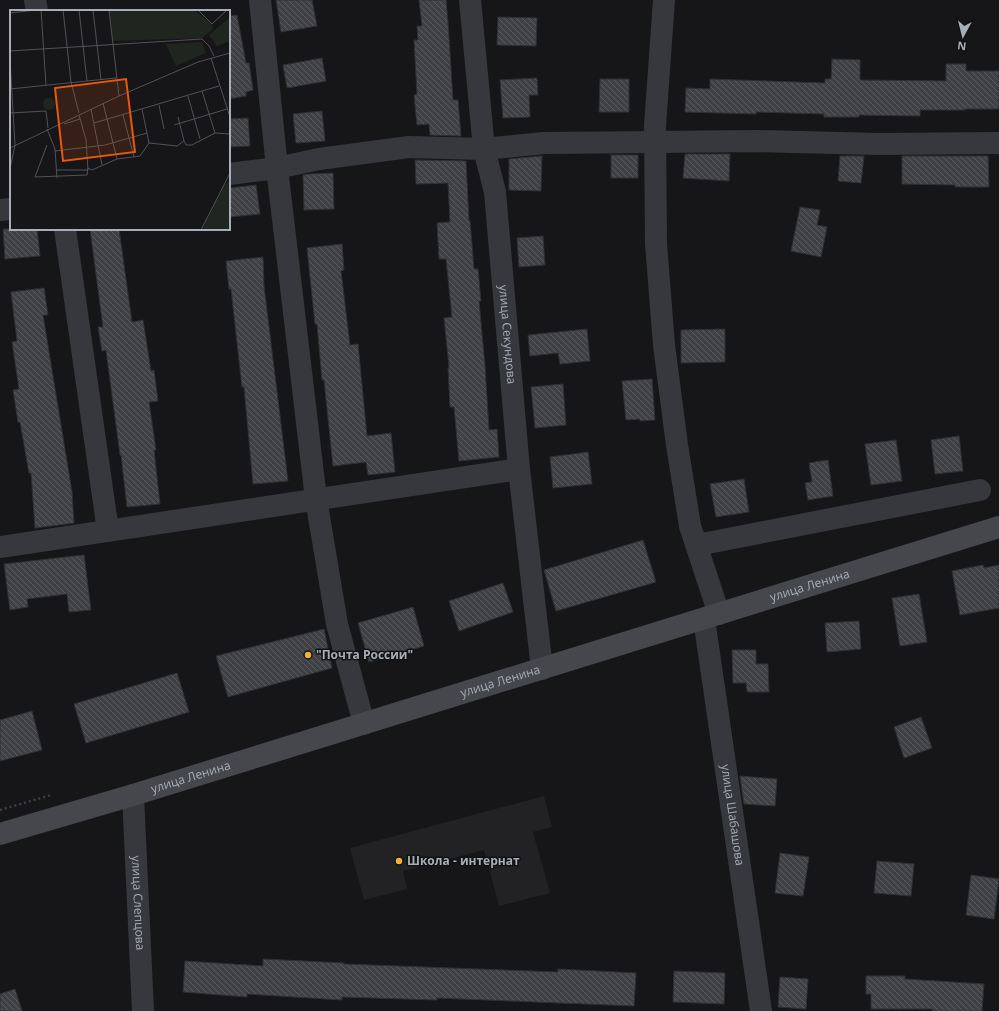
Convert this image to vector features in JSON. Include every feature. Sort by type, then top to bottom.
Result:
[{"type":"main road","name":"улица Ленина","points":[[0,834],[133,795],[999,527]]},
{"type":"street","points":[[36,0],[37,10]]},
{"type":"street","points":[[260,0],[316,499],[338,624],[364,724]]},
{"type":"street","name":"улица Секундова","points":[[470,0],[484,149],[495,192],[519,469],[542,669]]},
{"type":"street","name":"улица Шабашова","points":[[664,0],[655,126],[656,244],[664,345],[677,445],[690,526],[697,545],[711,616],[761,1011]]},
{"type":"street","points":[[230,174],[278,168],[319,158],[409,148],[484,149],[544,143],[757,141],[878,144],[999,143]]},
{"type":"street","points":[[0,210],[10,209]]},
{"type":"street","points":[[65,230],[108,531]]},
{"type":"street","points":[[0,547],[519,469]]},
{"type":"street","points":[[697,545],[980,490]]},
{"type":"street","name":"улица Слепцова","points":[[133,795],[143,1011]]},
{"type":"shaded area","name":"Школа - интернат","points":[[544,796],[552,827],[533,832],[550,893],[499,906],[484,850],[403,871],[407,889],[364,900],[350,848]]},
{"type":"building","points":[[276,0],[312,0],[317,26],[281,32]]},
{"type":"building","points":[[419,0],[446,0],[453,100],[458,100],[461,136],[430,135],[429,124],[417,125],[414,95],[417,94],[414,40],[418,40],[417,26],[422,26]]},
{"type":"building","points":[[237,15],[246,63],[249,63],[253,90],[246,92],[246,96],[230,99],[230,16]]},
{"type":"building","points":[[498,17],[537,18],[536,46],[497,45]]},
{"type":"building","points":[[322,58],[326,81],[287,88],[283,65]]},
{"type":"building","points":[[832,59],[860,60],[860,80],[946,81],[946,64],[966,64],[966,71],[999,71],[999,109],[920,110],[920,116],[859,115],[859,117],[824,117],[824,114],[756,112],[756,114],[685,112],[686,88],[710,89],[710,79],[825,83],[825,79],[831,79]]},
{"type":"building","points":[[537,78],[538,95],[529,95],[530,117],[503,118],[500,80]]},
{"type":"building","points":[[600,79],[629,79],[629,112],[599,112]]},
{"type":"building","points":[[322,111],[325,141],[296,143],[293,114]]},
{"type":"building","points":[[248,118],[250,146],[230,147],[230,119]]},
{"type":"building","points":[[685,154],[730,154],[729,181],[683,178]]},
{"type":"building","points":[[611,155],[638,155],[638,178],[611,178]]},
{"type":"building","points":[[542,156],[541,191],[509,190],[509,159]]},
{"type":"building","points":[[840,156],[864,156],[861,183],[838,181]]},
{"type":"building","points":[[902,156],[988,156],[989,187],[902,184]]},
{"type":"building","points":[[415,160],[466,161],[469,221],[474,269],[478,269],[481,301],[479,301],[489,430],[497,429],[499,457],[459,461],[454,407],[450,407],[449,367],[444,318],[452,317],[446,259],[439,259],[437,223],[450,222],[448,183],[416,184]]},
{"type":"building","points":[[333,173],[334,209],[304,210],[303,175]]},
{"type":"building","points":[[256,185],[260,214],[230,217],[230,188]]},
{"type":"building","points":[[800,207],[820,210],[817,225],[827,227],[821,257],[791,251]]},
{"type":"building","points":[[3,229],[37,230],[40,256],[5,259]]},
{"type":"building","points":[[90,230],[119,230],[132,322],[143,320],[151,371],[154,370],[158,401],[149,402],[156,450],[154,450],[160,504],[127,507],[106,350],[102,351],[98,327],[103,327]]},
{"type":"building","points":[[543,236],[545,265],[519,267],[517,238]]},
{"type":"building","points":[[342,244],[344,270],[341,271],[350,345],[358,344],[367,436],[391,433],[395,472],[368,475],[366,462],[333,466],[324,380],[322,380],[317,324],[315,324],[307,248]]},
{"type":"building","points":[[263,257],[264,286],[288,481],[253,484],[244,387],[242,387],[231,289],[229,289],[226,261]]},
{"type":"building","points":[[44,288],[48,315],[43,315],[72,492],[74,523],[35,528],[31,473],[29,473],[13,390],[19,389],[12,342],[17,341],[11,292]]},
{"type":"building","points":[[587,329],[590,361],[560,364],[558,353],[530,356],[528,335]]},
{"type":"building","points":[[725,329],[725,362],[681,363],[681,330]]},
{"type":"building","points":[[652,379],[655,420],[626,420],[622,381]]},
{"type":"building","points":[[563,384],[566,425],[535,428],[531,387]]},
{"type":"building","points":[[959,436],[963,471],[935,474],[931,440]]},
{"type":"building","points":[[896,440],[902,481],[871,485],[865,444]]},
{"type":"building","points":[[588,452],[592,484],[553,488],[550,457]]},
{"type":"building","points":[[828,460],[833,496],[808,500],[805,483],[812,482],[809,463]]},
{"type":"building","points":[[744,479],[749,512],[716,517],[710,484]]},
{"type":"building","points":[[643,540],[656,582],[556,611],[544,570]]},
{"type":"building","points":[[84,555],[91,610],[69,612],[67,594],[27,599],[28,607],[10,610],[4,564]]},
{"type":"building","points":[[983,565],[984,568],[999,565],[999,608],[960,615],[952,571]]},
{"type":"building","points":[[503,583],[513,612],[459,631],[449,601]]},
{"type":"building","points":[[919,594],[927,642],[900,646],[892,598]]},
{"type":"building","points":[[413,607],[424,646],[369,662],[358,623]]},
{"type":"building","points":[[859,621],[861,649],[827,652],[825,623]]},
{"type":"building","points":[[324,629],[332,668],[228,697],[216,656]]},
{"type":"building","points":[[732,650],[756,650],[756,664],[768,664],[769,692],[747,692],[746,683],[733,683]]},
{"type":"building","points":[[177,673],[189,712],[86,743],[74,704]]},
{"type":"building","points":[[32,711],[42,750],[0,761],[0,720]]},
{"type":"building","points":[[921,717],[932,748],[904,758],[894,727]]},
{"type":"building","points":[[740,776],[777,779],[775,806],[744,804]]},
{"type":"building","points":[[780,853],[809,857],[803,896],[775,893]]},
{"type":"building","points":[[877,861],[914,864],[911,896],[874,893]]},
{"type":"building","points":[[971,875],[999,879],[994,919],[966,915]]},
{"type":"building","points":[[263,959],[344,964],[558,972],[558,969],[636,973],[634,1006],[437,998],[437,1000],[342,997],[342,1000],[247,994],[247,997],[183,992],[185,961],[263,966]]},
{"type":"building","points":[[674,971],[725,973],[724,1004],[673,1002]]},
{"type":"building","points":[[866,976],[905,976],[905,979],[984,984],[982,1011],[871,1009],[871,994],[866,994]]},
{"type":"building","points":[[780,977],[808,979],[806,1009],[778,1007]]},
{"type":"building","points":[[15,989],[22,1011],[0,1011],[0,994]]},
{"type":"place","name":"\"Почта России\"","points":[[308,655]]},
{"type":"place","name":"Школа - интернат","points":[[399,861]]}]
